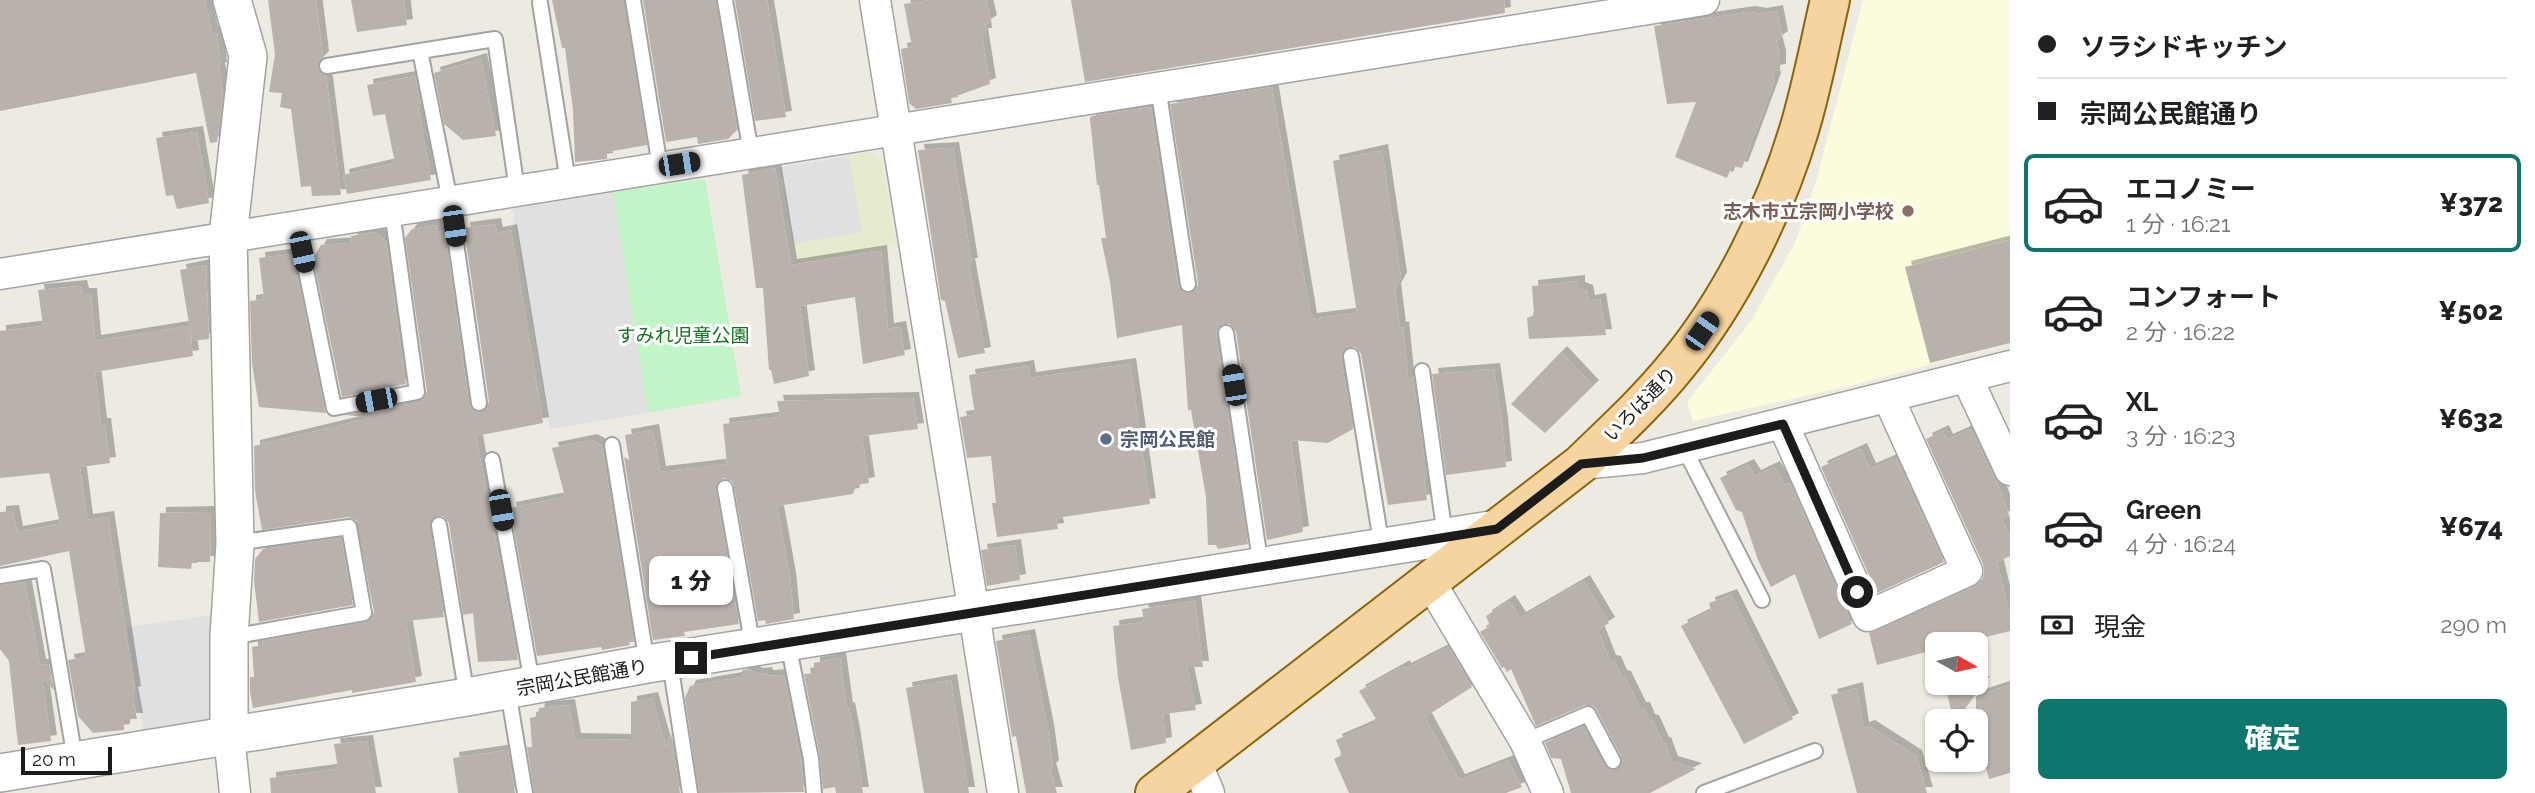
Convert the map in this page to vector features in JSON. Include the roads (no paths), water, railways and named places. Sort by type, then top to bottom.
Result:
[{"type":"main road","name":"いろは通り","points":[[1155,793],[1202,777],[1430,582],[1581,464],[1636,412],[1679,364],[1713,315],[1763,224],[1799,129],[1830,0]]},
{"type":"street","points":[[232,0],[248,56],[228,237],[235,544],[229,637],[229,736],[234,793]]},
{"type":"street","points":[[875,0],[1003,793]]},
{"type":"street","points":[[0,274],[1704,0]]},
{"type":"street","points":[[1581,464],[1643,458],[2010,366]]},
{"type":"street","points":[[1967,378],[2010,470]]},
{"type":"street","points":[[1783,424],[1868,616],[1967,571],[1888,397]]},
{"type":"street","name":"宗岡公民館通り","points":[[0,771],[1497,529]]},
{"type":"street","points":[[1430,582],[1525,741],[1548,793]]},
{"type":"lane","points":[[633,0],[660,167]]},
{"type":"lane","points":[[725,0],[751,153]]},
{"type":"lane","points":[[540,3],[568,183]]},
{"type":"lane","points":[[327,66],[495,40],[517,190]]},
{"type":"lane","points":[[420,51],[450,201],[479,403]]},
{"type":"lane","points":[[1158,87],[1188,284]]},
{"type":"lane","points":[[297,226],[334,408],[418,392],[392,211]]},
{"type":"lane","points":[[1226,333],[1261,567]]},
{"type":"lane","points":[[1351,356],[1382,548]]},
{"type":"lane","points":[[1422,371],[1445,538]]},
{"type":"lane","points":[[612,445],[690,793]]},
{"type":"lane","points":[[1685,448],[1762,600]]},
{"type":"lane","points":[[492,460],[520,688],[525,793]]},
{"type":"lane","points":[[725,488],[771,645],[811,759],[814,793]]},
{"type":"lane","points":[[439,525],[467,697]]},
{"type":"lane","points":[[229,637],[364,613],[349,527],[235,544]]},
{"type":"lane","points":[[0,576],[43,569],[75,760]]},
{"type":"lane","points":[[1525,741],[1588,715],[1613,761]]},
{"type":"lane","points":[[1704,793],[1815,751]]},
{"type":"place","name":"志木市立宗岡小学校","points":[[1908,211]]},
{"type":"place","name":"宗岡公民館","points":[[1106,439]]},
{"type":"park label","name":"すみれ児童公園","points":[[683,335]]}]
